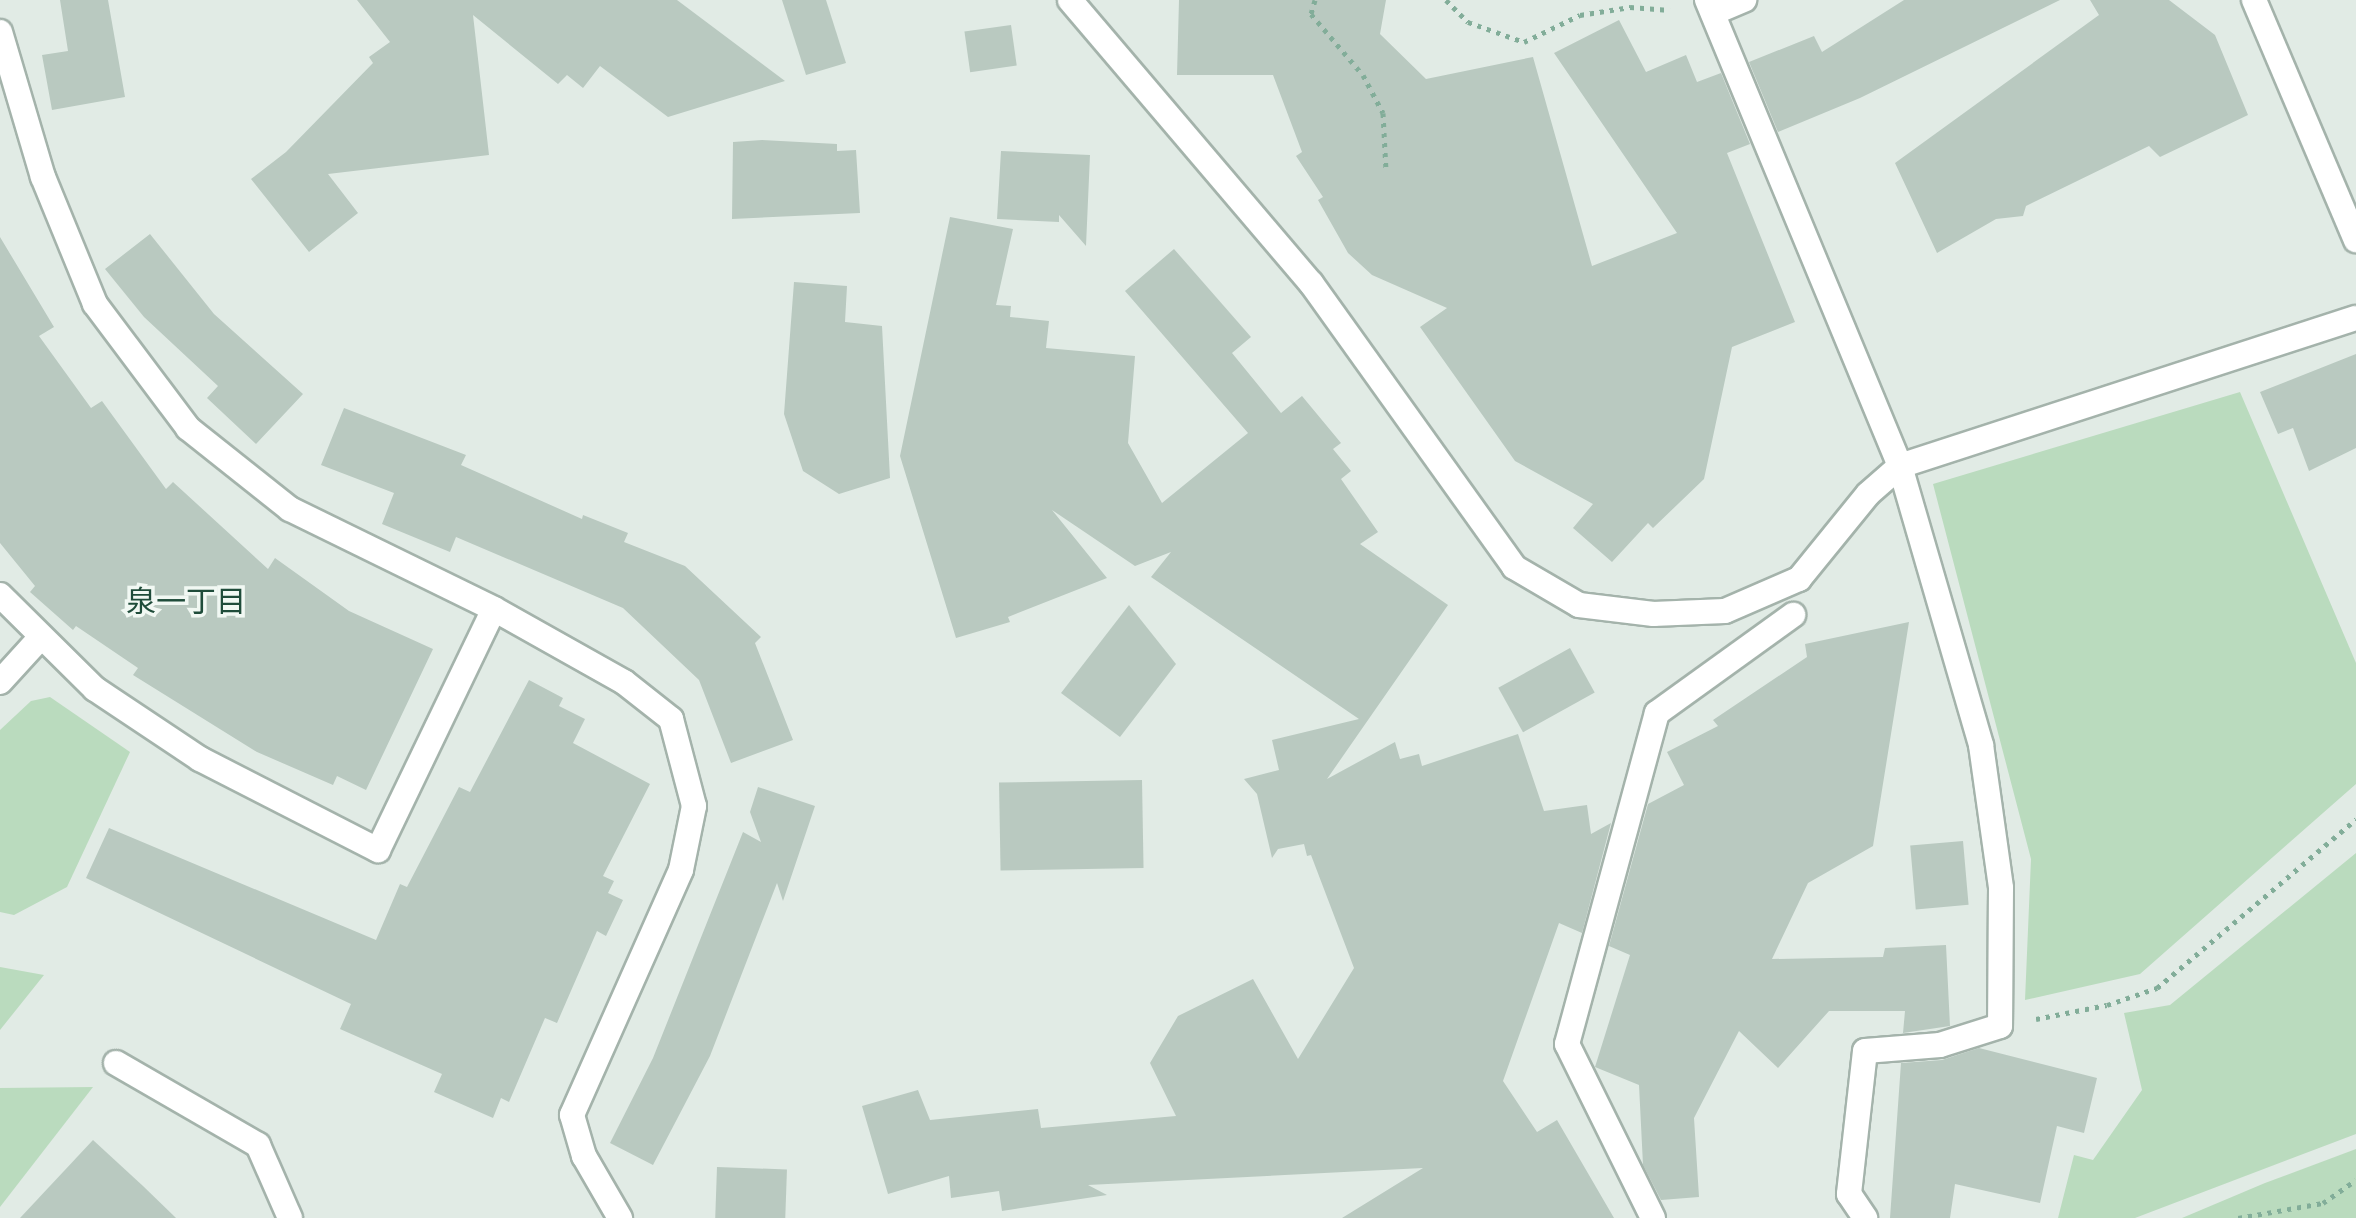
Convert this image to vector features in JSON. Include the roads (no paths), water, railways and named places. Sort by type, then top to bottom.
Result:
[{"type":"street","points":[[1070,0],[1311,283],[1514,567],[1579,605],[1653,614],[1725,611],[1799,579],[1868,494],[1900,466],[2356,318]]},
{"type":"street","points":[[1744,0],[1710,7],[1900,466],[1981,745],[2001,888],[2000,1026],[1940,1045],[1865,1051],[1849,1194],[1865,1218]]},
{"type":"street","points":[[2254,0],[2356,240]]},
{"type":"street","points":[[0,32],[43,177],[95,304],[188,428],[290,509],[494,609],[624,682],[671,719],[694,806],[681,870],[572,1115],[584,1156],[620,1218]]},
{"type":"street","points":[[0,595],[40,638],[95,689],[200,759],[378,850],[494,609]]},
{"type":"street","points":[[1653,1218],[1567,1044],[1657,713],[1793,615]]},
{"type":"street","points":[[0,682],[40,638]]},
{"type":"street","points":[[116,1063],[258,1145],[290,1218]]},
{"type":"district","name":"泉一丁目","points":[[186,602]]}]
